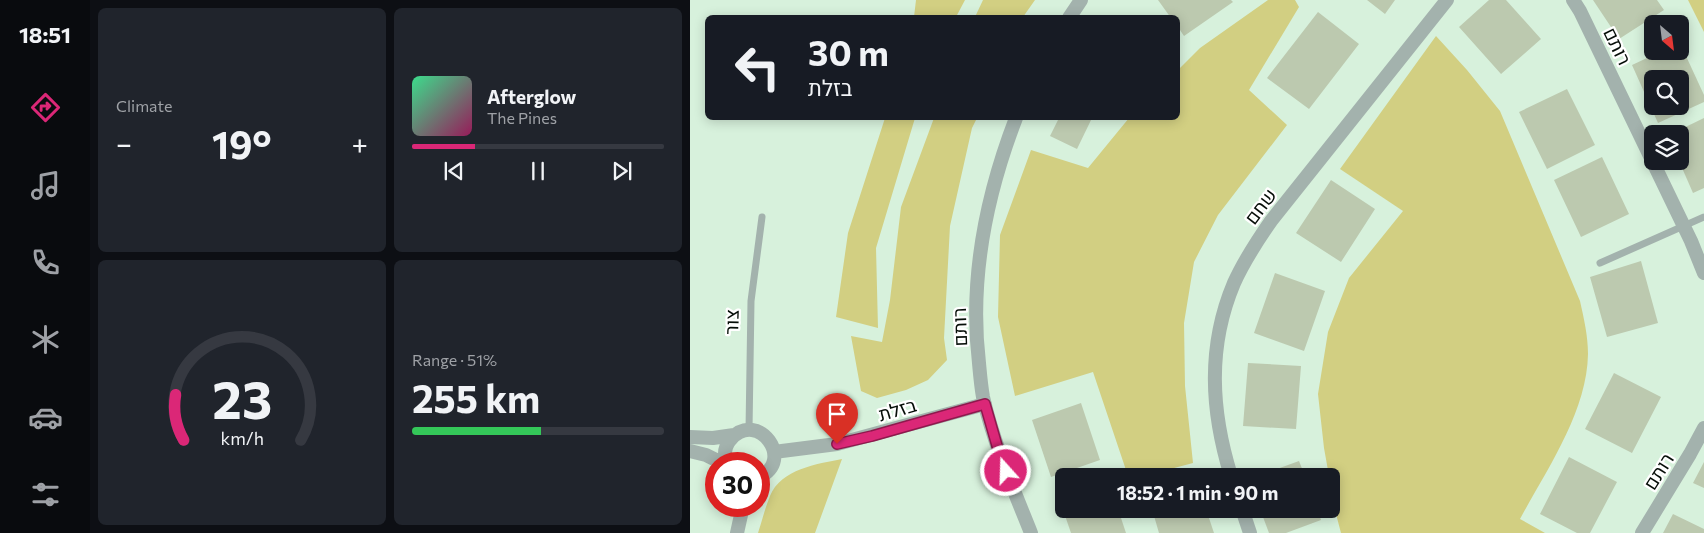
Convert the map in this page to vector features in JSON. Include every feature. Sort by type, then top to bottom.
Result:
[{"type":"street","points":[[1071,15],[1080,0]]},
{"type":"street","name":"שחם","points":[[1229,468],[1218,428],[1214,398],[1214,369],[1223,312],[1234,282],[1250,252],[1271,221],[1447,0]]},
{"type":"street","name":"רותם","points":[[1573,0],[1684,226],[1704,273]]},
{"type":"street","name":"רותם","points":[[1015,120],[1003,153],[987,211],[978,272],[976,334],[985,404],[1000,456],[1031,533]]},
{"type":"street","name":"בזלת","points":[[781,451],[837,444],[872,436],[985,404]]},
{"type":"street","name":"רותם","points":[[1642,533],[1704,428]]},
{"type":"street","points":[[725,452],[728,441],[741,431],[749,430],[763,434],[781,451],[770,469]]},
{"type":"street","points":[[690,437],[713,438],[734,436]]},
{"type":"street","points":[[690,451],[705,455]]},
{"type":"street","points":[[737,533],[741,517]]},
{"type":"street","points":[[1245,518],[1250,533]]},
{"type":"lane","name":"צור","points":[[749,430],[750,301],[762,217]]},
{"type":"lane","points":[[1600,263],[1704,217]]},
{"type":"shaded area","points":[[916,0],[965,0],[957,15],[914,15]]},
{"type":"shaded area","points":[[983,0],[1035,0],[1024,15],[976,15]]},
{"type":"shaded area","points":[[1268,0],[1295,0],[1299,7],[1249,90],[1287,125],[1218,215],[1194,262],[1184,323],[1185,386],[1193,463],[1174,468],[1125,468],[1093,372],[1015,396],[998,317],[1000,235],[1031,150],[1088,168],[1127,120],[1180,120],[1180,68],[1200,48]]},
{"type":"shaded area","points":[[1688,0],[1704,0],[1704,32]]},
{"type":"shaded area","points":[[1436,36],[1467,70],[1500,111],[1580,301],[1587,334],[1586,376],[1581,397],[1564,439],[1520,519],[1545,533],[1341,533],[1337,518],[1340,518],[1340,468],[1328,468],[1318,394],[1328,332],[1349,278],[1403,211],[1340,169]]},
{"type":"shaded area","points":[[884,120],[914,120],[876,248],[878,328],[836,317],[848,233]]},
{"type":"shaded area","points":[[933,120],[976,120],[972,128],[950,226],[944,338],[947,360],[928,380],[906,390],[877,398],[861,391],[851,336],[882,342],[890,300],[901,207]]},
{"type":"shaded area","points":[[842,459],[815,533],[758,533],[763,517],[770,517],[770,496],[775,487],[791,474],[822,463]]},
{"type":"building","points":[[1158,0],[1231,0],[1233,2],[1184,36],[1180,30],[1180,15],[1169,15]]},
{"type":"building","points":[[1367,0],[1395,0],[1385,14]]},
{"type":"building","points":[[1489,0],[1506,0],[1541,39],[1501,74],[1459,27]]},
{"type":"building","points":[[1593,0],[1657,0],[1664,10],[1656,15],[1644,15],[1644,23],[1619,39]]},
{"type":"building","points":[[1318,12],[1359,44],[1309,109],[1267,78]]},
{"type":"building","points":[[1644,59],[1688,60],[1704,95],[1704,102],[1689,109],[1689,70],[1644,70],[1644,92],[1632,65]]},
{"type":"building","points":[[1567,89],[1595,145],[1547,169],[1519,112]]},
{"type":"building","points":[[1654,115],[1676,115],[1658,123]]},
{"type":"building","points":[[1704,118],[1704,188],[1693,193],[1683,170],[1689,170],[1689,125]]},
{"type":"building","points":[[1058,120],[1091,120],[1077,149],[1050,136]]},
{"type":"building","points":[[1602,157],[1629,214],[1581,237],[1554,180]]},
{"type":"building","points":[[1331,180],[1375,209],[1341,262],[1296,233]]},
{"type":"building","points":[[1641,261],[1658,323],[1607,337],[1590,277]]},
{"type":"building","points":[[1275,273],[1325,291],[1304,351],[1254,333]]},
{"type":"building","points":[[1248,363],[1301,366],[1296,429],[1243,426]]},
{"type":"building","points":[[1614,373],[1661,397],[1632,453],[1585,429]]},
{"type":"building","points":[[1081,403],[1100,460],[1077,468],[1055,468],[1055,476],[1051,477],[1032,420]]},
{"type":"building","points":[[1569,457],[1617,482],[1590,533],[1577,533],[1540,514]]},
{"type":"building","points":[[1299,461],[1302,468],[1280,468]]},
{"type":"building","points":[[1704,462],[1704,488],[1693,483]]},
{"type":"building","points":[[1673,514],[1704,529],[1704,533],[1663,533]]},
{"type":"building","points":[[1066,518],[1121,518],[1126,533],[1071,533]]},
{"type":"building","points":[[1155,518],[1209,518],[1214,533],[1159,533]]},
{"type":"building","points":[[1263,518],[1320,518],[1321,520],[1286,533],[1269,533]]},
{"type":"route","points":[[837,444],[985,404],[1006,471]]}]
